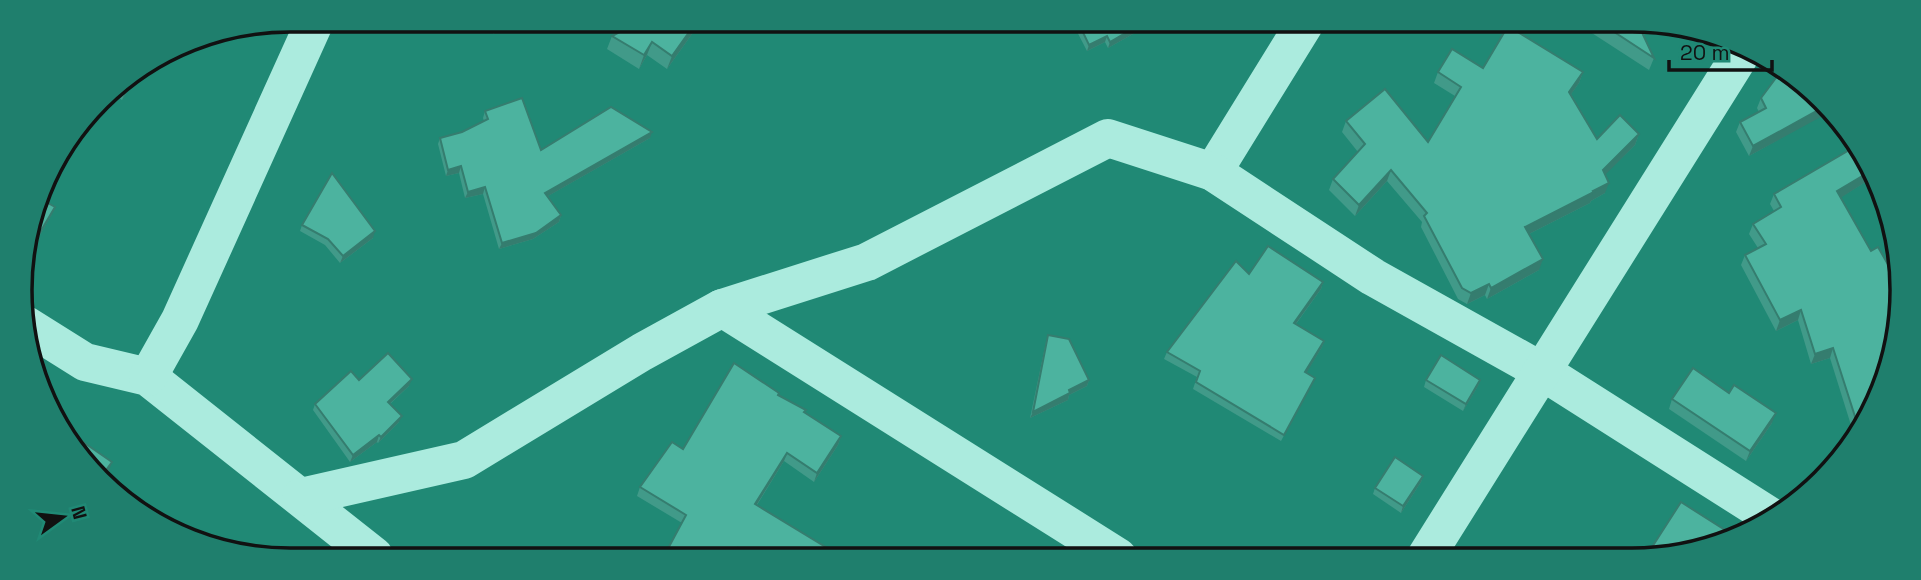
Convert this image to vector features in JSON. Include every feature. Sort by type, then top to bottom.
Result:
[{"type":"street","points":[[148,377],[180,320],[310,32]]},
{"type":"street","points":[[1213,172],[1299,32]]},
{"type":"street","points":[[1431,548],[1740,56]]},
{"type":"street","points":[[301,497],[464,460],[642,352],[722,307],[867,262],[1108,138],[1213,172],[1373,277],[1543,372],[1763,512]]},
{"type":"street","points":[[722,307],[1104,548]]},
{"type":"street","points":[[35,331],[85,362],[148,377],[364,548]]},
{"type":"building","points":[[620,32],[689,32],[672,56],[652,42],[644,55],[612,36]]},
{"type":"building","points":[[1083,32],[1127,32],[1110,42],[1107,36],[1089,45]]},
{"type":"building","points":[[1504,32],[1518,32],[1583,72],[1569,92],[1597,139],[1620,115],[1639,134],[1603,170],[1609,183],[1525,227],[1543,259],[1491,288],[1489,284],[1471,293],[1462,288],[1424,216],[1427,213],[1391,170],[1359,205],[1333,179],[1365,144],[1346,121],[1385,89],[1428,142],[1461,87],[1438,72],[1452,49],[1483,68]]},
{"type":"building","points":[[1614,32],[1642,32],[1654,58]]},
{"type":"building","points":[[1777,77],[1817,111],[1753,146],[1740,122],[1766,108],[1761,98]]},
{"type":"building","points":[[522,98],[541,150],[611,107],[652,132],[545,193],[561,215],[536,233],[502,243],[485,187],[468,192],[461,166],[448,170],[440,138],[462,132],[488,119],[485,111]]},
{"type":"building","points":[[1849,150],[1863,176],[1837,191],[1871,251],[1878,247],[1888,264],[1890,290],[1881,357],[1870,389],[1856,418],[1833,348],[1815,354],[1801,310],[1780,320],[1745,255],[1766,244],[1753,224],[1781,207],[1774,194]]},
{"type":"building","points":[[332,173],[375,231],[343,256],[328,239],[302,225]]},
{"type":"building","points":[[47,202],[55,207],[36,239]]},
{"type":"building","points":[[1268,246],[1323,282],[1294,323],[1324,341],[1305,372],[1315,378],[1284,435],[1196,382],[1200,371],[1167,352],[1236,261],[1249,274]]},
{"type":"building","points":[[1048,335],[1069,339],[1089,380],[1033,412]]},
{"type":"building","points":[[388,353],[412,379],[388,402],[402,416],[381,437],[379,435],[353,455],[315,404],[351,371],[359,380]]},
{"type":"building","points":[[1441,355],[1480,380],[1466,404],[1426,380]]},
{"type":"building","points":[[734,363],[779,393],[778,395],[806,410],[804,412],[841,436],[817,473],[787,453],[755,504],[827,548],[668,548],[686,515],[640,487],[672,442],[683,449]]},
{"type":"building","points":[[1693,368],[1729,393],[1734,385],[1776,413],[1750,451],[1672,399]]},
{"type":"building","points":[[79,439],[112,462],[105,471]]},
{"type":"building","points":[[1395,457],[1423,476],[1403,506],[1375,488]]},
{"type":"building","points":[[1681,502],[1726,531],[1681,544],[1652,548]]}]
